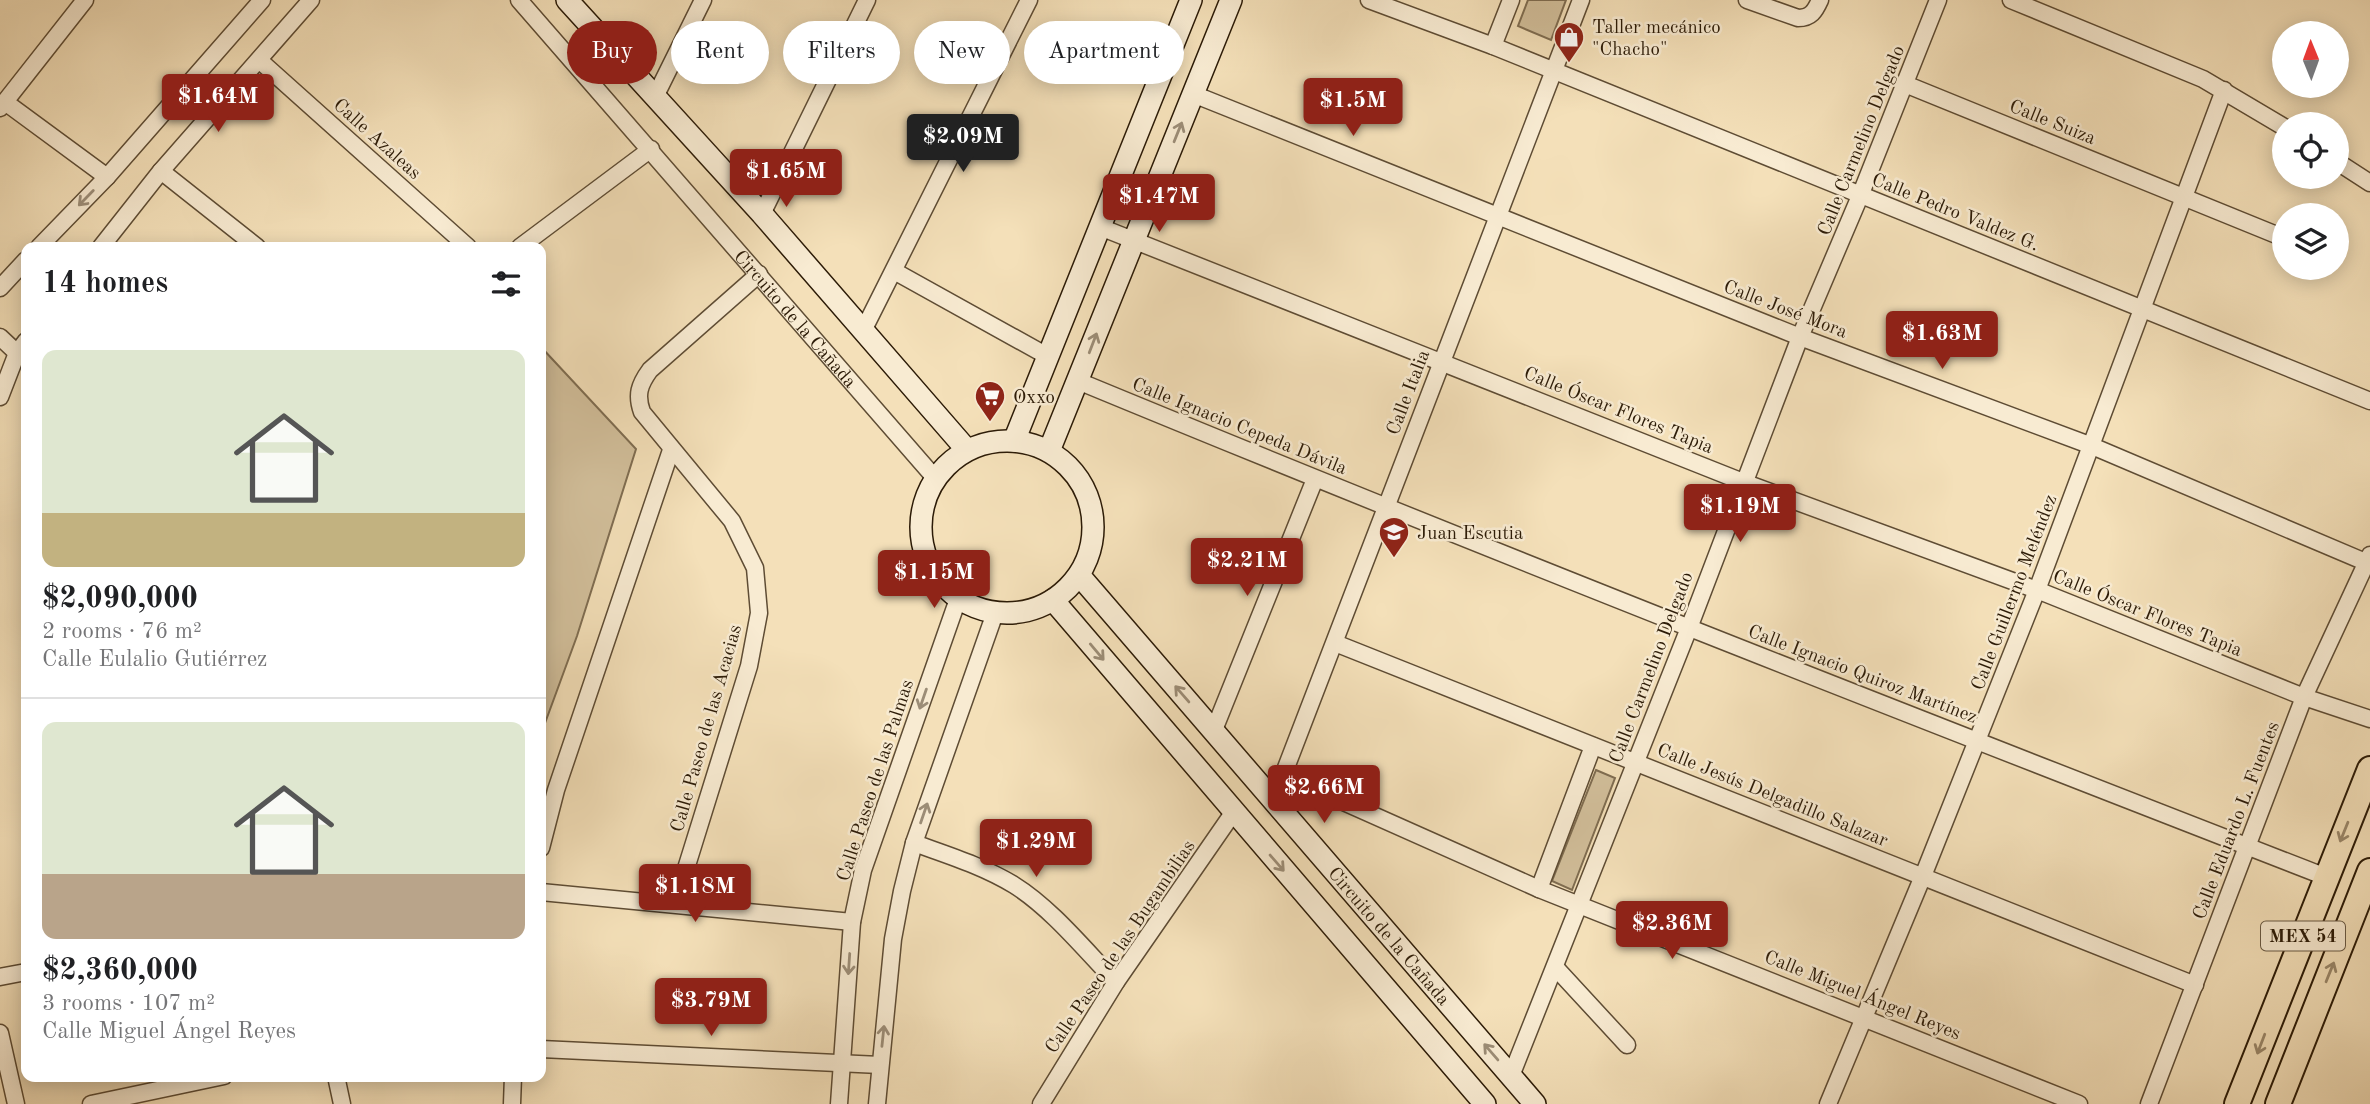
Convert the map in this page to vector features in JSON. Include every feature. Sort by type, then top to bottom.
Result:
[{"type":"main road","name":"MEX 54","points":[[2237,1104],[2370,769]]},
{"type":"main road","name":"MEX 54","points":[[2278,1104],[2370,871]]},
{"type":"street","points":[[85,0],[3,105],[107,177]]},
{"type":"street","points":[[44,242],[107,177],[261,0]]},
{"type":"street","points":[[105,242],[161,171],[311,0]]},
{"type":"street","name":"Circuito de la Cañada","points":[[519,0],[935,478]]},
{"type":"street","points":[[567,0],[762,214],[967,450]]},
{"type":"street","points":[[655,97],[703,0]]},
{"type":"street","points":[[762,214],[867,0]]},
{"type":"street","points":[[863,331],[1029,0]]},
{"type":"street","points":[[1014,441],[1191,0]]},
{"type":"street","points":[[1049,451],[1231,0]]},
{"type":"street","name":"Calle Pedro Valdez G.","points":[[1369,0],[1493,46],[2370,401]]},
{"type":"street","points":[[1493,46],[1511,0]]},
{"type":"street","name":"Calle Italia","points":[[1274,799],[1581,0]]},
{"type":"street","points":[[1747,0],[1788,16],[1807,18],[1821,0]]},
{"type":"street","name":"Calle Carmelino Delgado","points":[[1511,1076],[1689,628],[1800,337],[1938,0]]},
{"type":"street","points":[[2011,0],[2203,79],[2272,120]]},
{"type":"street","name":"Calle Azaleas","points":[[259,60],[462,242]]},
{"type":"street","name":"Calle Suiza","points":[[1905,84],[2272,233]]},
{"type":"street","name":"Calle Guillermo Meléndez","points":[[1828,1104],[1923,876],[2037,590],[2224,90]]},
{"type":"street","name":"Calle José Mora","points":[[1194,94],[1800,337],[2092,446],[2369,561]]},
{"type":"street","points":[[527,242],[650,149]]},
{"type":"street","points":[[2349,169],[2370,183]]},
{"type":"street","points":[[161,171],[251,242]]},
{"type":"street","name":"Calle Óscar Flores Tapia","points":[[1100,227],[1743,482],[2037,590],[2304,697],[2370,719]]},
{"type":"street","points":[[0,288],[21,265]]},
{"type":"street","points":[[894,271],[1049,356]]},
{"type":"street","name":"Calle Paseo de las Acacias","points":[[675,904],[748,666],[759,613],[755,568],[732,521],[671,450],[642,412],[637,398],[641,383],[650,370],[759,274]]},
{"type":"street","points":[[0,337],[21,347],[0,397]]},
{"type":"street","name":"Calle Ignacio Cepeda Dávila","points":[[1078,381],[1386,507]]},
{"type":"street","points":[[1014,441],[1032,444],[1049,451],[1071,469],[1087,493],[1094,521],[1091,549],[1079,575],[1068,589],[1053,600],[1037,608],[1016,613],[995,613],[976,608],[958,598],[938,580],[931,568],[925,556],[920,530],[923,503],[935,478],[950,462],[967,450],[990,442],[1014,441]]},
{"type":"street","points":[[546,829],[556,790],[671,450]]},
{"type":"street","points":[[1214,730],[1315,479]]},
{"type":"street","name":"Calle Ignacio Quiroz Martínez","points":[[1386,507],[2326,877]]},
{"type":"street","name":"Calle Eduardo L. Fuentes","points":[[2149,1104],[2304,697],[2369,561]]},
{"type":"street","name":"Circuito de la Cañada","points":[[1079,575],[1535,1104]]},
{"type":"street","name":"Calle Paseo de las Palmas","points":[[839,1104],[852,922],[863,870],[958,598]]},
{"type":"street","name":"Circuito de la Cañada","points":[[1053,600],[1485,1104]]},
{"type":"street","points":[[877,1104],[894,939],[914,843],[995,613]]},
{"type":"street","name":"Calle Jesús Delgadillo Salazar","points":[[1335,643],[2195,985]]},
{"type":"street","points":[[1539,888],[1593,746]]},
{"type":"street","name":"Calle Miguel Ángel Reyes","points":[[1283,775],[1579,905],[2079,1104]]},
{"type":"street","name":"Calle Paseo de las Bugambilias","points":[[1041,1104],[1116,982],[1233,813]]},
{"type":"street","points":[[914,843],[971,864],[1015,885],[1050,915],[1116,982]]},
{"type":"street","points":[[546,892],[852,922]]},
{"type":"street","points":[[1555,967],[1627,1045]]},
{"type":"street","points":[[0,978],[21,973]]},
{"type":"street","points":[[0,1033],[16,1104]]},
{"type":"street","points":[[546,1049],[880,1065]]},
{"type":"street","points":[[91,1104],[196,1082]]},
{"type":"street","points":[[338,1082],[342,1104]]},
{"type":"street","points":[[512,1104],[513,1082]]},
{"type":"shaded area","points":[[1528,0],[1566,0],[1551,40],[1518,26]]},
{"type":"shaded area","points":[[546,352],[636,449],[577,636],[546,720]]},
{"type":"shaded area","points":[[1596,770],[1615,778],[1572,890],[1552,881]]},
{"type":"place","name":"Taller mecánico \"Chacho\"","points":[[1569,64]]},
{"type":"place","name":"Oxxo","points":[[990,423]]},
{"type":"place","name":"Juan Escutia","points":[[1394,559]]}]
